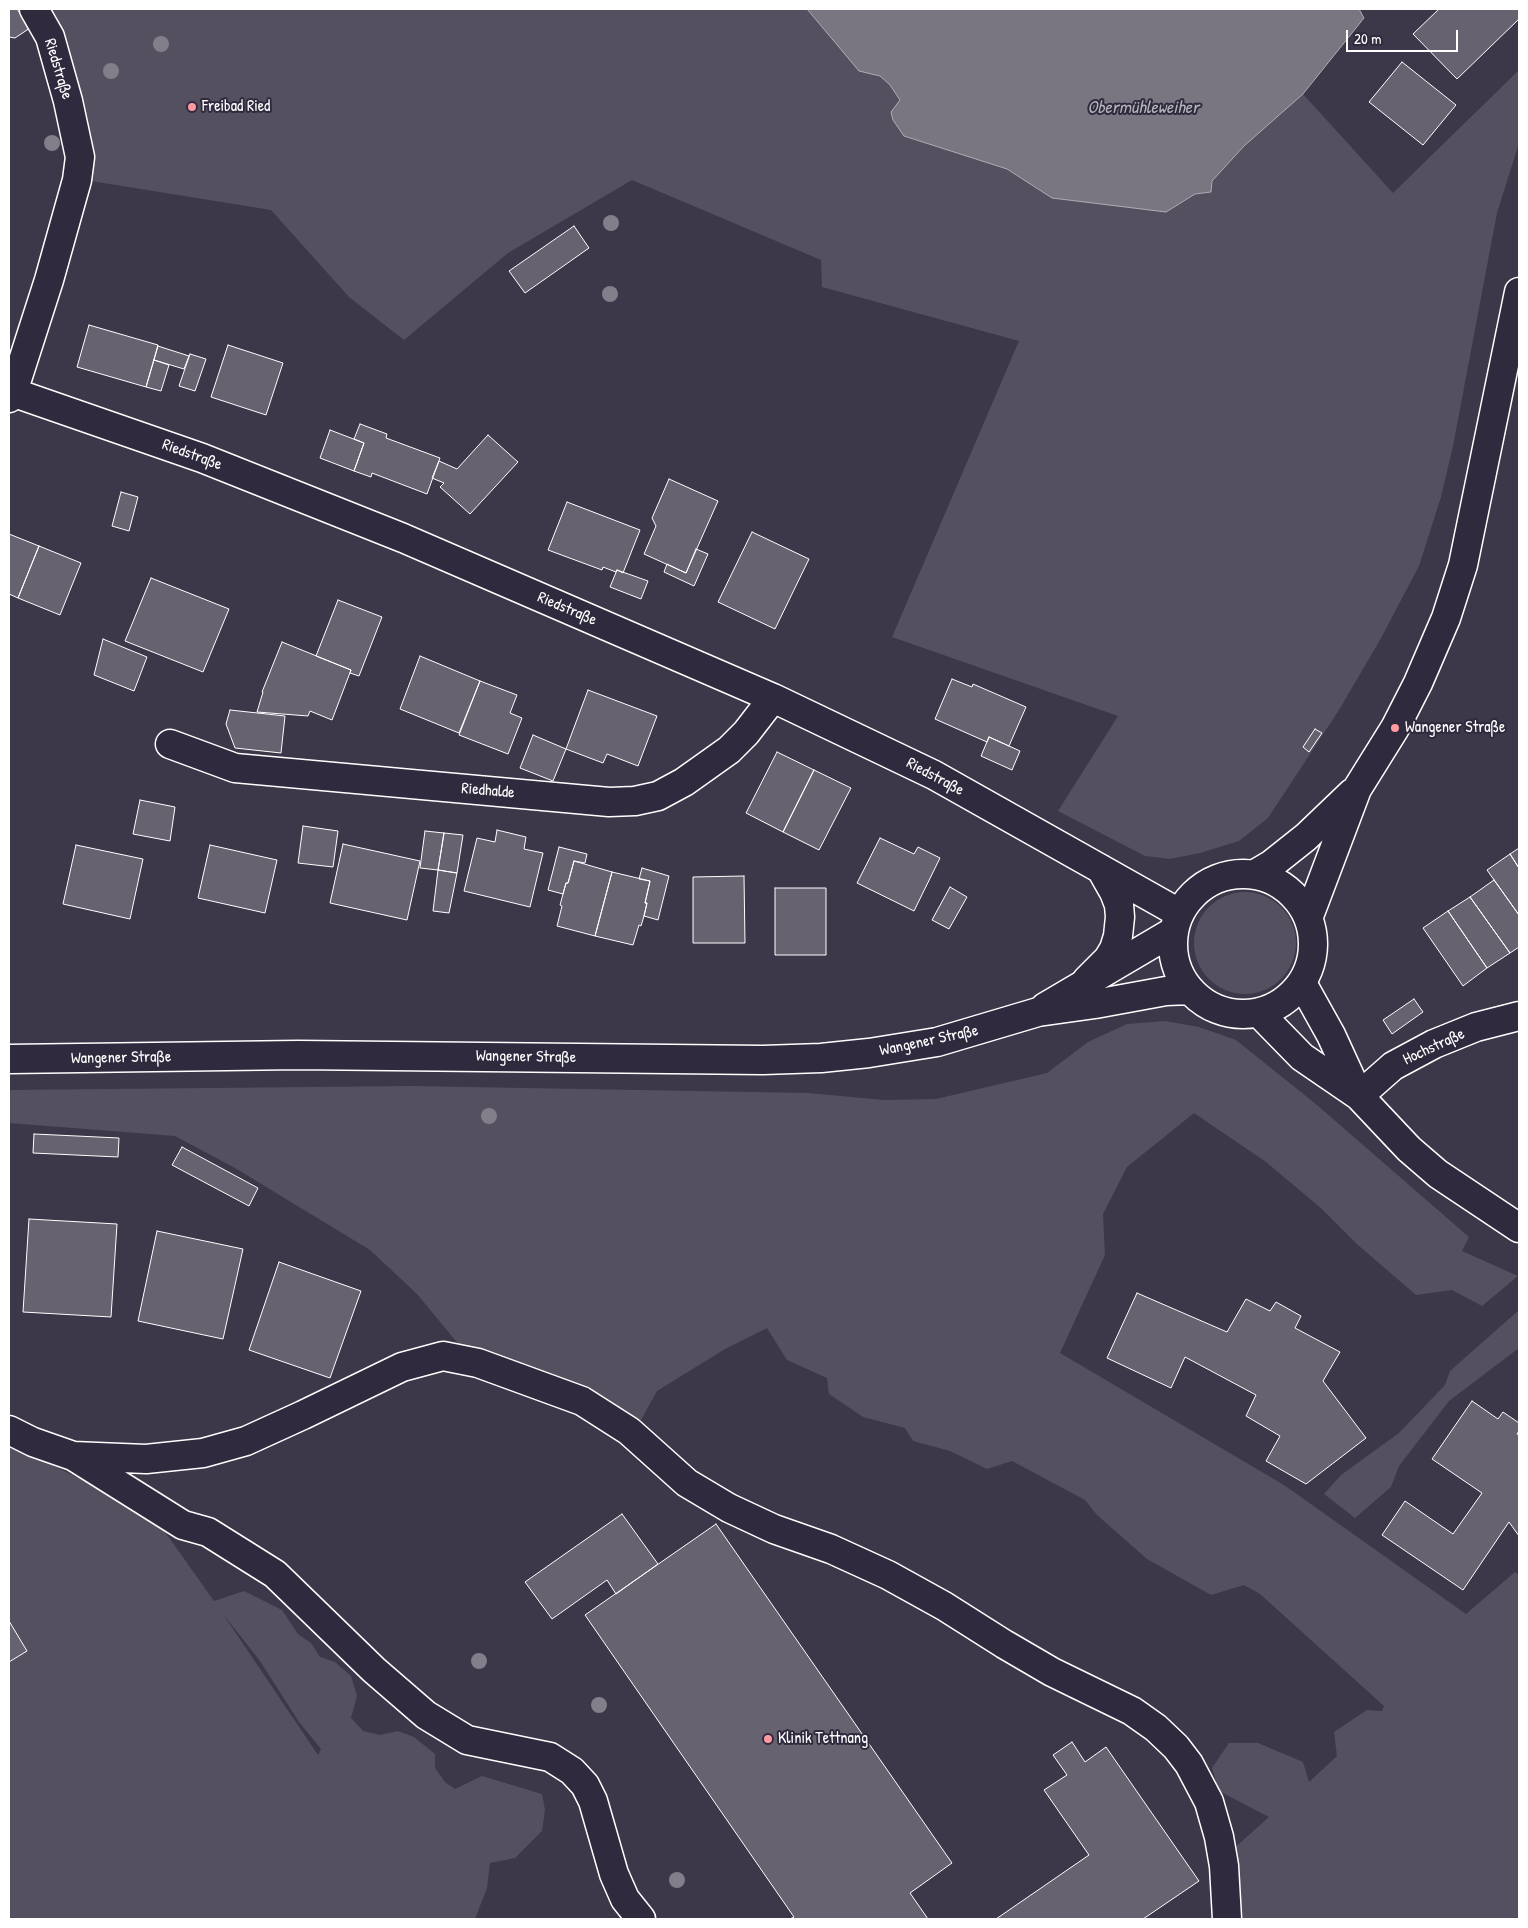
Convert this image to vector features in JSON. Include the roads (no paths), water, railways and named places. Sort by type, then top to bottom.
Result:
[{"type":"street","name":"Riedstraße","points":[[34,9],[50,37],[68,101],[80,156],[77,180],[49,280],[10,394],[202,458],[403,538],[773,698],[934,775],[1100,869],[1176,922]]},
{"type":"street","points":[[1309,916],[1356,789],[1400,719],[1446,618],[1463,565],[1519,292]]},
{"type":"street","name":"Riedhalde","points":[[170,744],[235,768],[609,802],[635,801],[658,796],[684,782],[729,750],[746,733],[773,698]]},
{"type":"street","points":[[1255,874],[1272,864],[1306,837],[1356,789]]},
{"type":"street","name":"Riedstraße","points":[[1084,983],[1108,959],[1114,949],[1118,936],[1119,904],[1100,869]]},
{"type":"street","points":[[1236,873],[1255,874],[1273,880],[1288,889],[1309,916],[1313,932],[1314,949],[1311,966],[1302,983],[1293,994],[1280,1004],[1259,1013],[1232,1013],[1216,1009],[1202,1001],[1190,990],[1180,976],[1172,946],[1176,922],[1188,899],[1202,887],[1218,878],[1236,873]]},
{"type":"street","name":"Wangener Straße","points":[[1038,1012],[1176,922]]},
{"type":"street","points":[[1302,983],[1331,1035],[1359,1096]]},
{"type":"street","name":"Wangener Straße","points":[[9,1059],[298,1055],[763,1060],[811,1058],[869,1053],[937,1042],[1038,1012],[1095,1004],[1166,990],[1190,990]]},
{"type":"street","points":[[1259,1013],[1302,1057],[1359,1096],[1409,1149],[1438,1174],[1519,1228]]},
{"type":"street","name":"Hochstraße","points":[[1359,1096],[1393,1066],[1434,1044],[1476,1027],[1519,1016]]},
{"type":"street","points":[[73,1456],[146,1459],[203,1453],[246,1441],[402,1367],[443,1356],[478,1362],[582,1401],[629,1431],[687,1483],[729,1508],[774,1529],[830,1549],[888,1576],[944,1606],[1052,1672],[1132,1711],[1156,1728],[1176,1747],[1189,1764],[1209,1802],[1220,1837],[1224,1866],[1227,1919]]},
{"type":"street","points":[[9,1430],[33,1442],[73,1456],[183,1525],[208,1532],[276,1574],[374,1670],[426,1715],[468,1740],[550,1757],[572,1772],[585,1785],[593,1801],[614,1874],[625,1899],[641,1919]]},
{"type":"water","name":"Obermühleweiher","points":[[807,9],[1359,9],[1364,18],[1303,94],[1244,146],[1212,181],[1211,192],[1195,194],[1166,212],[1052,198],[1007,169],[904,136],[893,120],[891,112],[900,100],[890,85],[880,76],[859,71]]},
{"type":"place","name":"Freibad Ried","points":[[192,107]]},
{"type":"place","name":"Wangener Straße","points":[[1395,728]]},
{"type":"place","name":"Klinik Tettnang","points":[[768,1739]]}]
